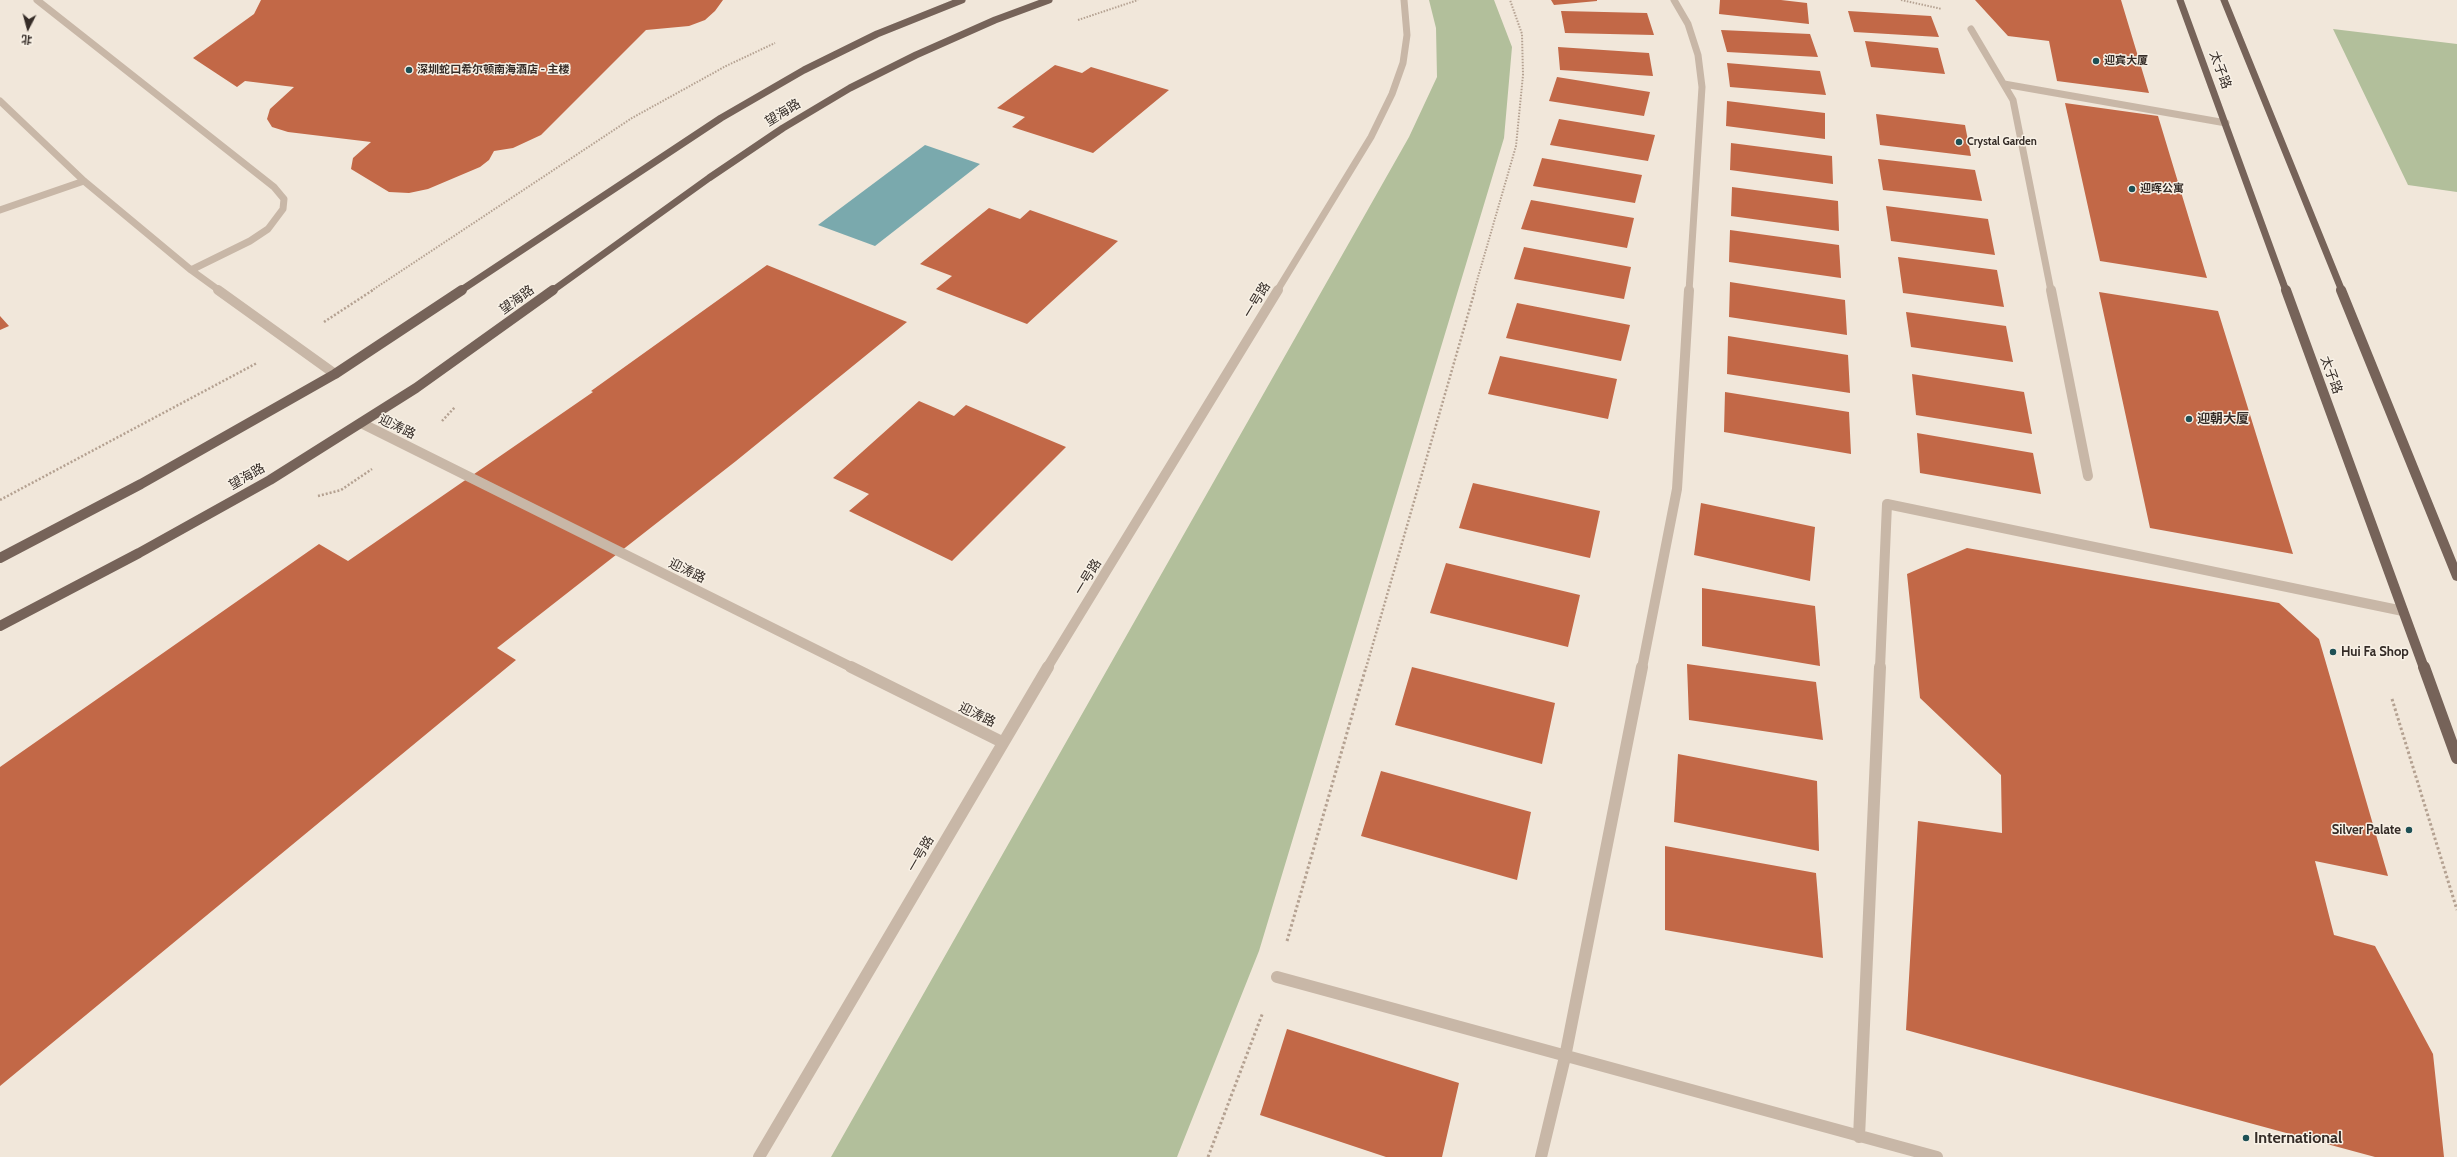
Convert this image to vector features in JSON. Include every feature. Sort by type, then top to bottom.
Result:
[{"type":"main road","name":"望海路","points":[[0,558],[141,484],[335,374],[721,118],[804,70],[877,34],[962,0]]},
{"type":"main road","name":"望海路","points":[[0,626],[139,553],[270,480],[360,424],[416,388],[709,178],[783,128],[850,88],[916,55],[996,20],[1049,0]]},
{"type":"main road","name":"太子路","points":[[2180,0],[2457,758]]},
{"type":"main road","points":[[2224,0],[2457,576]]},
{"type":"street","points":[[37,0],[274,187],[284,199],[283,209],[268,229],[250,241],[190,270]]},
{"type":"street","name":"一号路","points":[[759,1157],[1002,742],[1371,137],[1392,94],[1403,63],[1408,35],[1404,0]]},
{"type":"street","points":[[1541,1157],[1565,1057],[1677,489],[1702,87],[1696,49],[1688,24],[1674,0]]},
{"type":"street","points":[[1971,29],[2013,100],[2088,476]]},
{"type":"street","points":[[2004,84],[2226,124]]},
{"type":"street","points":[[0,101],[84,181],[190,270],[291,344],[335,374]]},
{"type":"street","points":[[0,210],[84,181]]},
{"type":"street","name":"迎涛路","points":[[360,424],[1002,742]]},
{"type":"street","points":[[1859,1137],[1887,504],[2403,611]]},
{"type":"street","points":[[1277,977],[1565,1057],[1937,1157]]},
{"type":"path","points":[[1208,1157],[1277,977],[1516,146],[1523,75],[1522,34],[1510,0]]},
{"type":"path","points":[[1901,0],[1957,13],[1971,29]]},
{"type":"path","points":[[0,500],[224,382],[291,344],[632,118],[726,66],[780,41]]},
{"type":"green space","points":[[1429,0],[1494,0],[1512,47],[1504,138],[1259,951],[1177,1157],[831,1157],[1409,137],[1437,77],[1436,28]]},
{"type":"green space","points":[[2333,29],[2457,44],[2457,192],[2408,185]]},
{"type":"water","points":[[925,145],[980,164],[875,246],[818,225]]},
{"type":"building","name":"深圳蛇口希尔顿南海酒店 - 主楼","points":[[261,0],[723,0],[715,11],[705,20],[689,26],[646,30],[541,135],[513,148],[494,151],[489,160],[480,167],[428,189],[409,193],[389,192],[351,169],[353,158],[371,142],[288,132],[272,127],[267,119],[270,109],[294,87],[245,81],[237,87],[193,58],[254,14]]},
{"type":"building","points":[[1551,0],[1597,0],[1597,1],[1554,5]]},
{"type":"building","points":[[1720,0],[1781,0],[1807,3],[1809,24],[1719,14]]},
{"type":"building","name":"迎宾大厦","points":[[1975,0],[2121,0],[2149,93],[2057,81],[2049,41],[2008,36]]},
{"type":"building","points":[[1561,11],[1647,13],[1654,35],[1565,33]]},
{"type":"building","points":[[1848,11],[1931,16],[1939,37],[1854,32]]},
{"type":"building","points":[[1721,30],[1810,34],[1818,57],[1727,52]]},
{"type":"building","points":[[1865,41],[1938,48],[1945,74],[1871,67]]},
{"type":"building","points":[[1558,47],[1649,53],[1653,76],[1560,70]]},
{"type":"building","points":[[1727,63],[1820,71],[1826,95],[1730,87]]},
{"type":"building","points":[[1055,65],[1082,73],[1091,67],[1169,90],[1093,153],[1012,127],[1025,117],[997,108]]},
{"type":"building","points":[[1557,77],[1650,92],[1644,116],[1549,101]]},
{"type":"building","points":[[1727,101],[1825,113],[1825,139],[1726,126]]},
{"type":"building","name":"迎晖公寓","points":[[2065,103],[2158,116],[2207,278],[2100,261]]},
{"type":"building","points":[[1876,114],[1965,125],[1971,156],[1880,145]]},
{"type":"building","points":[[1559,119],[1655,135],[1648,161],[1550,145]]},
{"type":"building","points":[[1731,143],[1832,156],[1833,184],[1730,170]]},
{"type":"building","points":[[1542,158],[1642,175],[1635,203],[1533,186]]},
{"type":"building","points":[[1878,159],[1975,170],[1982,201],[1883,190]]},
{"type":"building","points":[[1732,187],[1838,201],[1839,231],[1731,216]]},
{"type":"building","points":[[1531,200],[1634,218],[1627,248],[1521,229]]},
{"type":"building","points":[[1886,206],[1988,219],[1995,255],[1891,241]]},
{"type":"building","points":[[989,208],[1020,219],[1030,210],[1118,241],[1027,324],[936,289],[952,276],[920,264]]},
{"type":"building","points":[[1730,230],[1839,245],[1841,278],[1729,262]]},
{"type":"building","points":[[1524,247],[1631,267],[1624,299],[1514,279]]},
{"type":"building","points":[[1898,257],[1997,270],[2004,307],[1903,293]]},
{"type":"building","points":[[767,265],[907,322],[736,461],[497,648],[516,660],[0,1086],[0,767],[319,544],[348,561],[593,392],[591,391]]},
{"type":"building","points":[[1730,282],[1845,300],[1847,335],[1729,317]]},
{"type":"building","name":"迎朝大厦","points":[[2099,292],[2218,311],[2293,554],[2150,528]]},
{"type":"building","points":[[1517,303],[1630,325],[1621,361],[1506,338]]},
{"type":"building","points":[[1906,312],[2006,326],[2013,362],[1911,347]]},
{"type":"building","points":[[0,316],[9,326],[0,330]]},
{"type":"building","points":[[1728,336],[1848,355],[1850,393],[1727,374]]},
{"type":"building","points":[[1500,356],[1617,379],[1608,419],[1488,394]]},
{"type":"building","points":[[1912,374],[2024,392],[2032,434],[1916,415]]},
{"type":"building","points":[[1725,392],[1849,412],[1851,454],[1724,432]]},
{"type":"building","points":[[919,401],[954,416],[966,405],[1066,447],[952,561],[849,511],[869,494],[833,478]]},
{"type":"building","points":[[1917,433],[2033,453],[2041,494],[1920,473]]},
{"type":"building","points":[[1473,483],[1600,511],[1590,558],[1459,528]]},
{"type":"building","points":[[1701,503],[1815,527],[1810,581],[1694,555]]},
{"type":"building","points":[[1967,548],[2279,603],[2319,639],[2388,876],[2315,861],[2334,935],[2375,946],[2433,1054],[2444,1157],[2375,1157],[1906,1030],[1918,821],[2002,833],[2001,775],[1920,698],[1907,574]]},
{"type":"building","points":[[1446,563],[1580,595],[1568,647],[1430,613]]},
{"type":"building","points":[[1702,588],[1815,606],[1820,666],[1702,646]]},
{"type":"building","points":[[1687,664],[1816,682],[1823,740],[1689,720]]},
{"type":"building","points":[[1412,667],[1555,703],[1542,764],[1395,725]]},
{"type":"building","points":[[1678,754],[1817,781],[1819,851],[1674,822]]},
{"type":"building","points":[[1381,771],[1531,812],[1517,880],[1361,836]]},
{"type":"building","points":[[1665,846],[1816,873],[1823,958],[1665,930]]},
{"type":"building","points":[[1287,1029],[1459,1083],[1442,1157],[1386,1157],[1260,1115]]},
{"type":"place","name":"迎宾大厦","points":[[2096,61]]},
{"type":"place","name":"深圳蛇口希尔顿南海酒店 - 主楼","points":[[409,70]]},
{"type":"place","name":"Crystal Garden","points":[[1959,142]]},
{"type":"place","name":"迎晖公寓","points":[[2132,189]]},
{"type":"place","name":"迎朝大厦","points":[[2189,419]]},
{"type":"place","name":"Hui Fa Shop","points":[[2333,652]]},
{"type":"place","name":"Silver Palate","points":[[2409,830]]},
{"type":"place","name":"International","points":[[2246,1138]]}]
